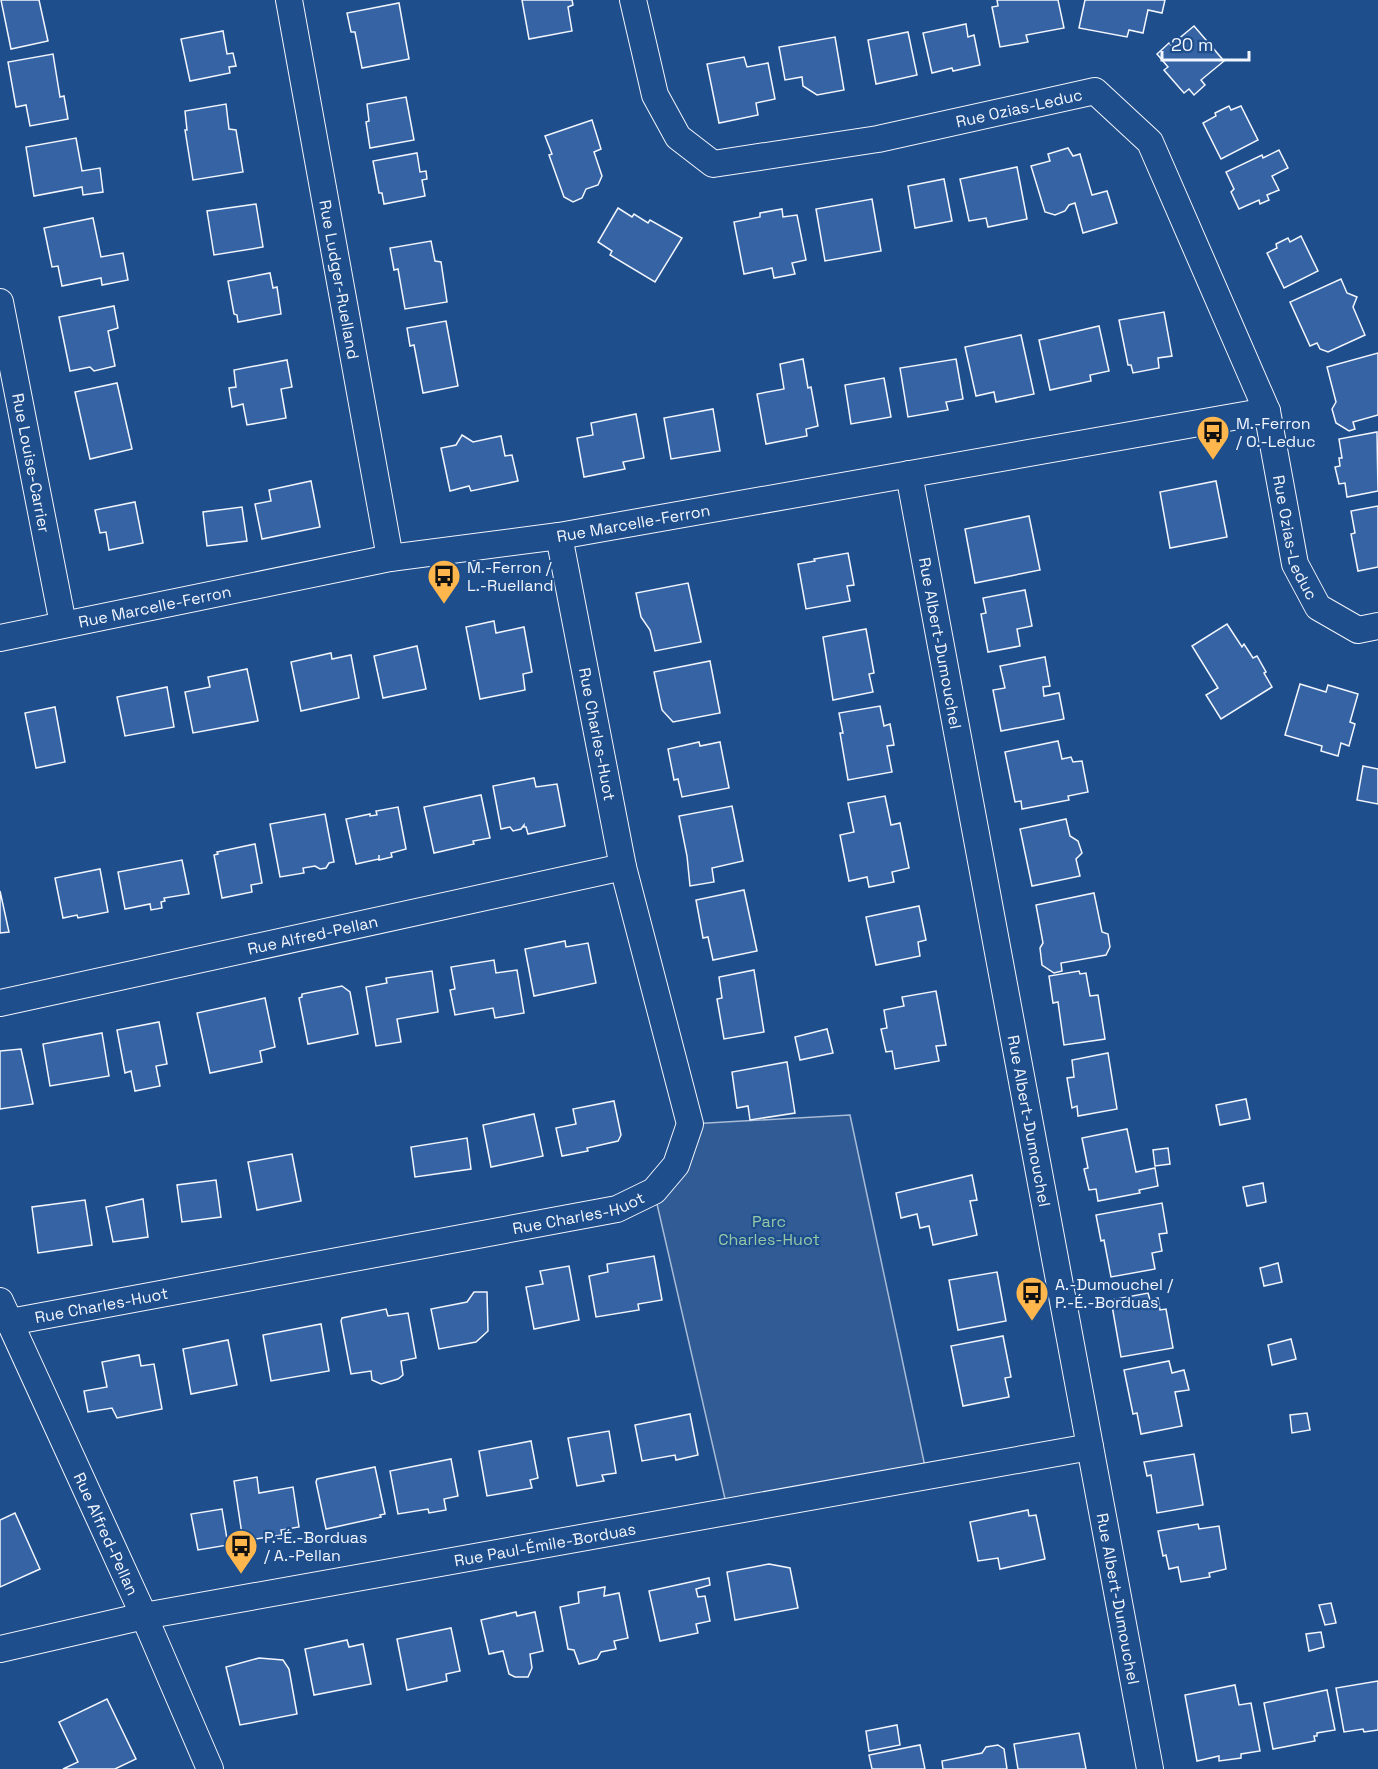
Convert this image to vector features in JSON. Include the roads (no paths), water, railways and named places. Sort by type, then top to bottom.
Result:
[{"type":"street","name":"Rue Ludger-Ruelland","points":[[289,0],[390,558]]},
{"type":"street","name":"Rue Ozias-Leduc","points":[[633,0],[655,95],[678,138],[713,164],[878,139],[1095,91],[1150,142],[1267,411],[1295,564],[1318,607],[1358,630],[1378,626]]},
{"type":"street","name":"Rue Louise-Carrier","points":[[0,302],[63,624]]},
{"type":"street","name":"Rue Marcelle-Ferron","points":[[0,638],[390,558],[559,536],[1267,411]]},
{"type":"street","name":"Rue Albert-Dumouchel","points":[[909,474],[1150,1769]]},
{"type":"street","name":"Rue Charles-Huot","points":[[5,1311],[617,1209],[654,1191],[676,1165],[690,1124],[623,867],[559,536]]},
{"type":"street","name":"Rue Alfred-Pellan","points":[[0,1003],[623,867]]},
{"type":"street","name":"Rue Alfred-Pellan","points":[[5,1311],[144,1616],[210,1769]]},
{"type":"street","name":"Rue Paul-Émile-Borduas","points":[[0,1649],[144,1616],[1090,1447]]},
{"type":"place","name":"M.-Ferron / O.-Leduc","points":[[1213,461]]},
{"type":"place","name":"M.-Ferron / L.-Ruelland","points":[[444,605]]},
{"type":"place","name":"A.-Dumouchel / P.-É.-Borduas","points":[[1032,1322]]},
{"type":"place","name":"P.-É.-Borduas / A.-Pellan","points":[[241,1575]]},
{"type":"park label","name":"Parc Charles-Huot","points":[[769,1230]]}]
